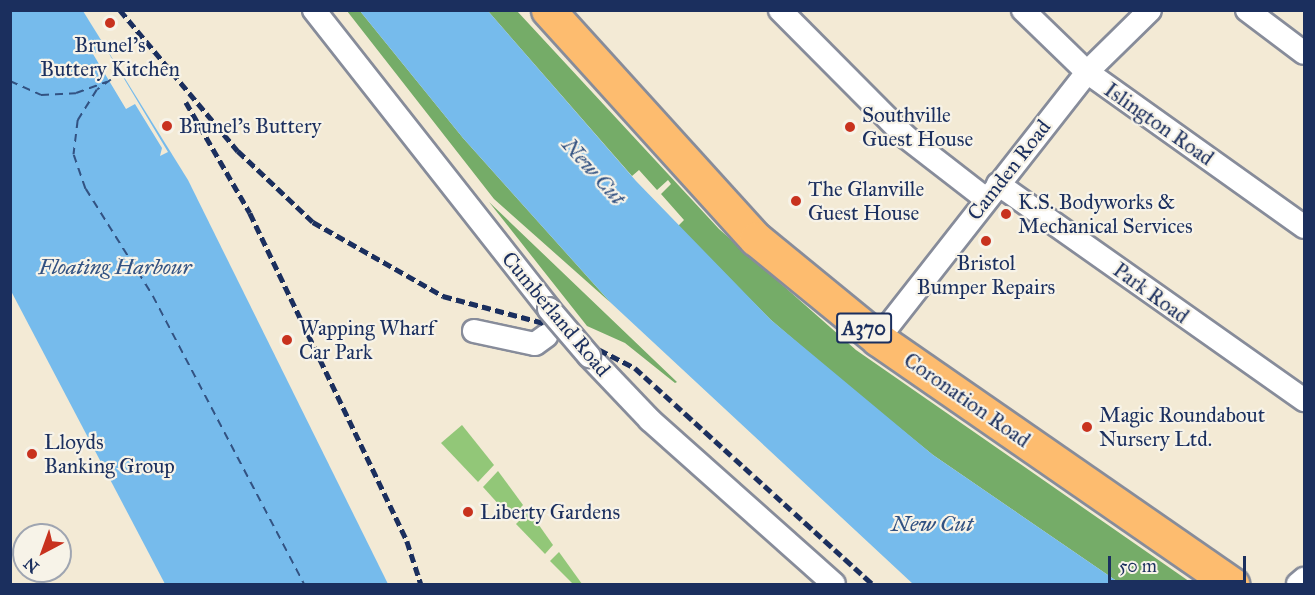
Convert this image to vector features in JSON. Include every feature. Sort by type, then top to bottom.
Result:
[{"type":"highway","name":"Coronation Road","points":[[548,10],[756,239],[878,339],[1232,585]]},
{"type":"street","name":"Cumberland Road","points":[[314,10],[552,323],[589,356],[650,420],[834,585]]},
{"type":"street","name":"Park Road","points":[[780,10],[906,136],[1305,400]]},
{"type":"street","name":"Islington Road","points":[[1023,10],[1087,72],[1305,227]]},
{"type":"street","name":"Camden Road","points":[[878,339],[1087,72],[1150,10]]},
{"type":"street","points":[[1247,10],[1305,53]]},
{"type":"street","points":[[474,331],[535,344],[552,323]]},
{"type":"street","points":[[1298,585],[1305,579]]},
{"type":"green space","points":[[347,11],[360,11],[463,138],[611,303],[494,199]]},
{"type":"green space","points":[[488,11],[517,11],[719,229],[856,350],[1193,584],[1121,584],[933,455],[843,382],[771,320],[678,226],[684,220],[661,194],[671,184],[668,180],[657,190],[639,170],[632,176]]},
{"type":"green space","points":[[489,202],[677,382],[675,383],[625,343],[587,326]]},
{"type":"green space","points":[[462,425],[494,465],[478,482],[441,443]]},
{"type":"green space","points":[[498,471],[523,505],[511,518],[483,487]]},
{"type":"green space","points":[[529,511],[553,545],[545,554],[516,524]]},
{"type":"green space","points":[[559,552],[582,584],[573,584],[550,561]]},
{"type":"water","name":"Floating Harbour","points":[[10,11],[83,11],[188,180],[388,584],[165,584],[11,291]]},
{"type":"water","name":"New Cut","points":[[360,11],[488,11],[636,181],[771,320],[933,455],[1121,584],[913,584],[611,303],[463,138]]},
{"type":"pier","points":[[105,47],[168,152],[160,156],[162,148],[135,104],[126,109],[93,54]]},
{"type":"ferry route","points":[[111,80],[97,90],[78,120],[74,155],[86,189],[153,296],[304,584]]},
{"type":"ferry route","points":[[10,81],[41,95],[76,93],[107,82]]},
{"type":"railway","points":[[120,10],[238,151],[313,222],[443,296],[551,325],[635,368],[872,584]]},
{"type":"railway","points":[[186,102],[250,213],[407,541],[421,584]]},
{"type":"place","name":"Brunel's Buttery Kitchen","points":[[110,23]]},
{"type":"place","name":"Brunel's Buttery","points":[[167,126]]},
{"type":"place","name":"Southville Guest House","points":[[850,127]]},
{"type":"place","name":"The Glanville Guest House","points":[[796,201]]},
{"type":"place","name":"K.S. Bodyworks & Mechanical Services","points":[[1006,214]]},
{"type":"place","name":"Bristol Bumper Repairs","points":[[986,241]]},
{"type":"place","name":"Wapping Wharf Car Park","points":[[287,340]]},
{"type":"place","name":"Magic Roundabout Nursery Ltd.","points":[[1087,427]]},
{"type":"place","name":"Lloyds Banking Group","points":[[32,454]]},
{"type":"place","name":"Liberty Gardens","points":[[468,512]]}]
